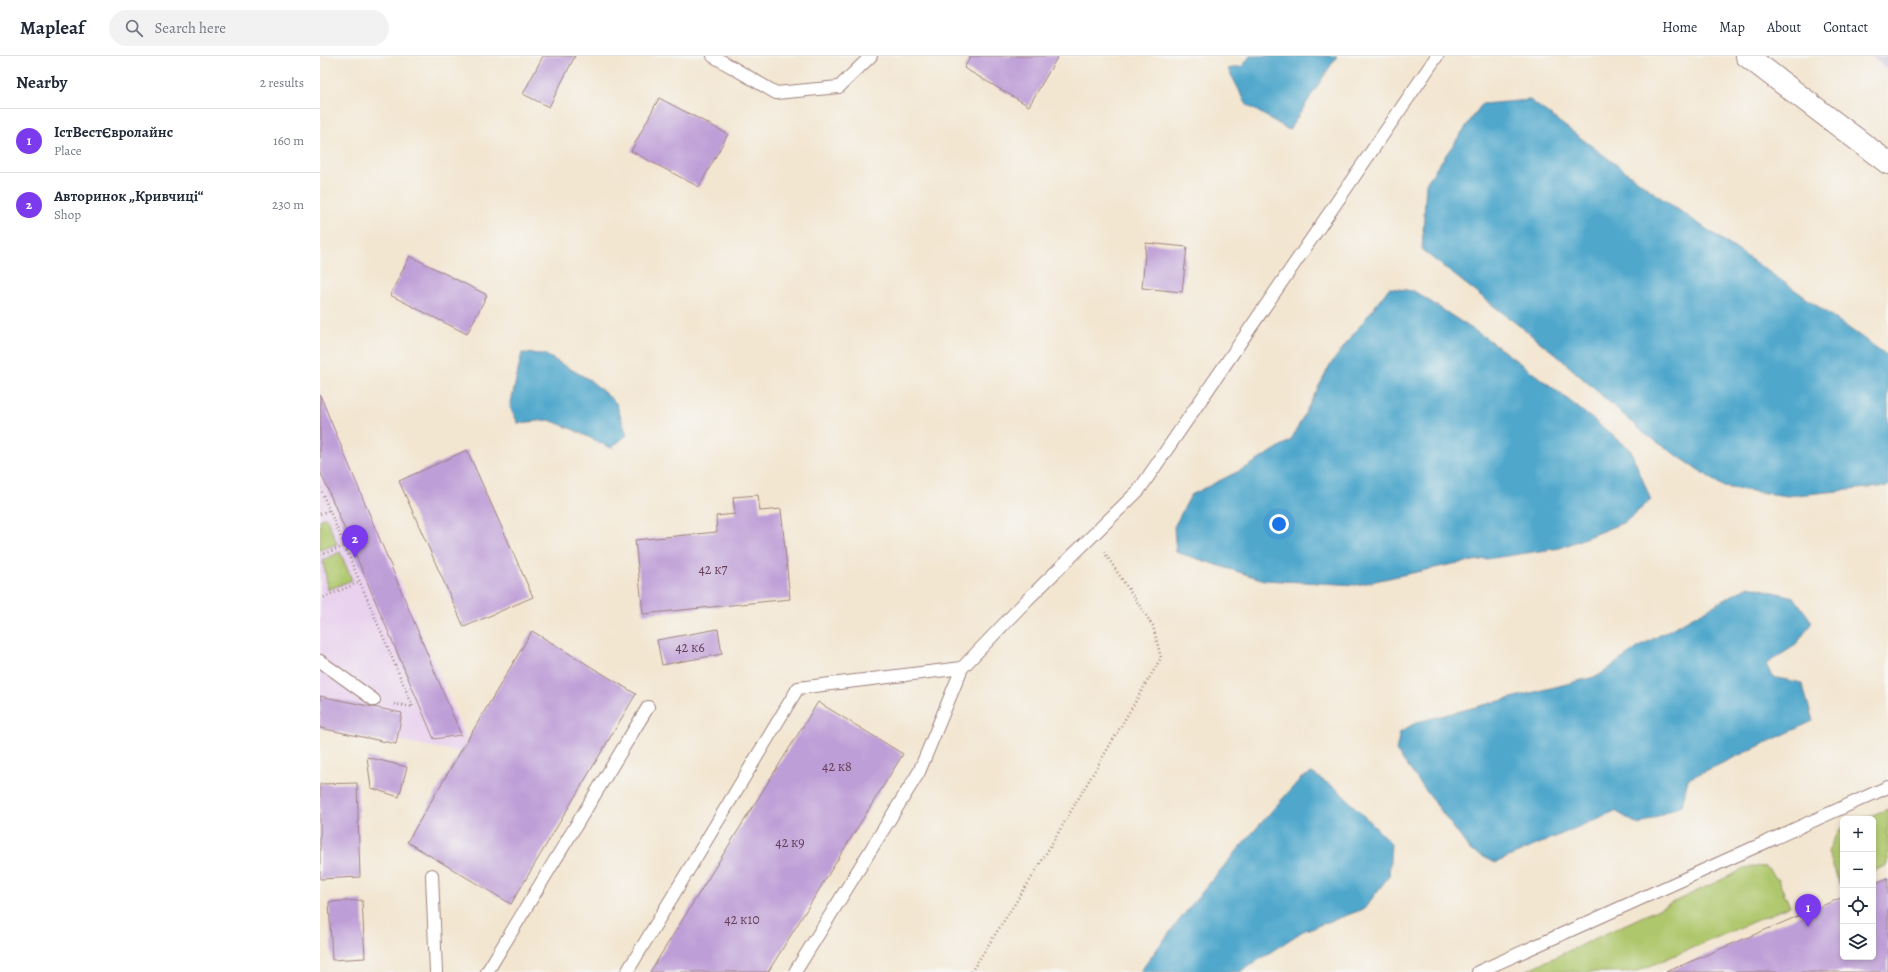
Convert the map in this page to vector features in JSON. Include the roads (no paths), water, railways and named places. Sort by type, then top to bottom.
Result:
[{"type":"street","points":[[1748,56],[1888,162]]},
{"type":"lane","points":[[713,56],[776,93],[839,87],[871,56]]},
{"type":"lane","points":[[795,972],[919,772],[962,668],[1027,600],[1139,490],[1437,56]]},
{"type":"lane","points":[[320,661],[374,700]]},
{"type":"lane","points":[[627,972],[798,688],[962,668]]},
{"type":"lane","points":[[487,972],[648,707]]},
{"type":"lane","points":[[1478,972],[1888,787]]},
{"type":"lane","points":[[432,875],[436,972]]},
{"type":"water","points":[[1250,56],[1337,56],[1289,130],[1247,105],[1228,69],[1243,66]]},
{"type":"water","points":[[1530,100],[1657,195],[1888,356],[1888,486],[1787,496],[1724,487],[1645,434],[1554,353],[1422,250],[1426,183],[1482,104]]},
{"type":"water","points":[[1389,288],[1414,291],[1486,338],[1552,387],[1630,449],[1651,500],[1625,522],[1560,548],[1453,564],[1357,585],[1264,580],[1176,552],[1174,527],[1191,495],[1247,467],[1291,440],[1330,365]]},
{"type":"water","points":[[522,353],[544,354],[590,380],[616,403],[627,435],[611,448],[572,429],[549,420],[518,423],[510,407]]},
{"type":"water","points":[[1749,586],[1794,597],[1812,622],[1796,645],[1766,664],[1772,677],[1802,683],[1813,721],[1688,779],[1682,805],[1639,825],[1615,811],[1495,863],[1471,851],[1396,751],[1400,732],[1417,722],[1598,676],[1642,645]]},
{"type":"water","points":[[1312,773],[1339,791],[1391,843],[1389,876],[1364,909],[1303,931],[1240,972],[1140,972],[1178,922],[1238,849],[1301,778]]},
{"type":"place","name":"Авторинок „Кривчиці“","points":[[355,558]]},
{"type":"place","name":"ІстВестЄвролайнс","points":[[1808,927]]}]
